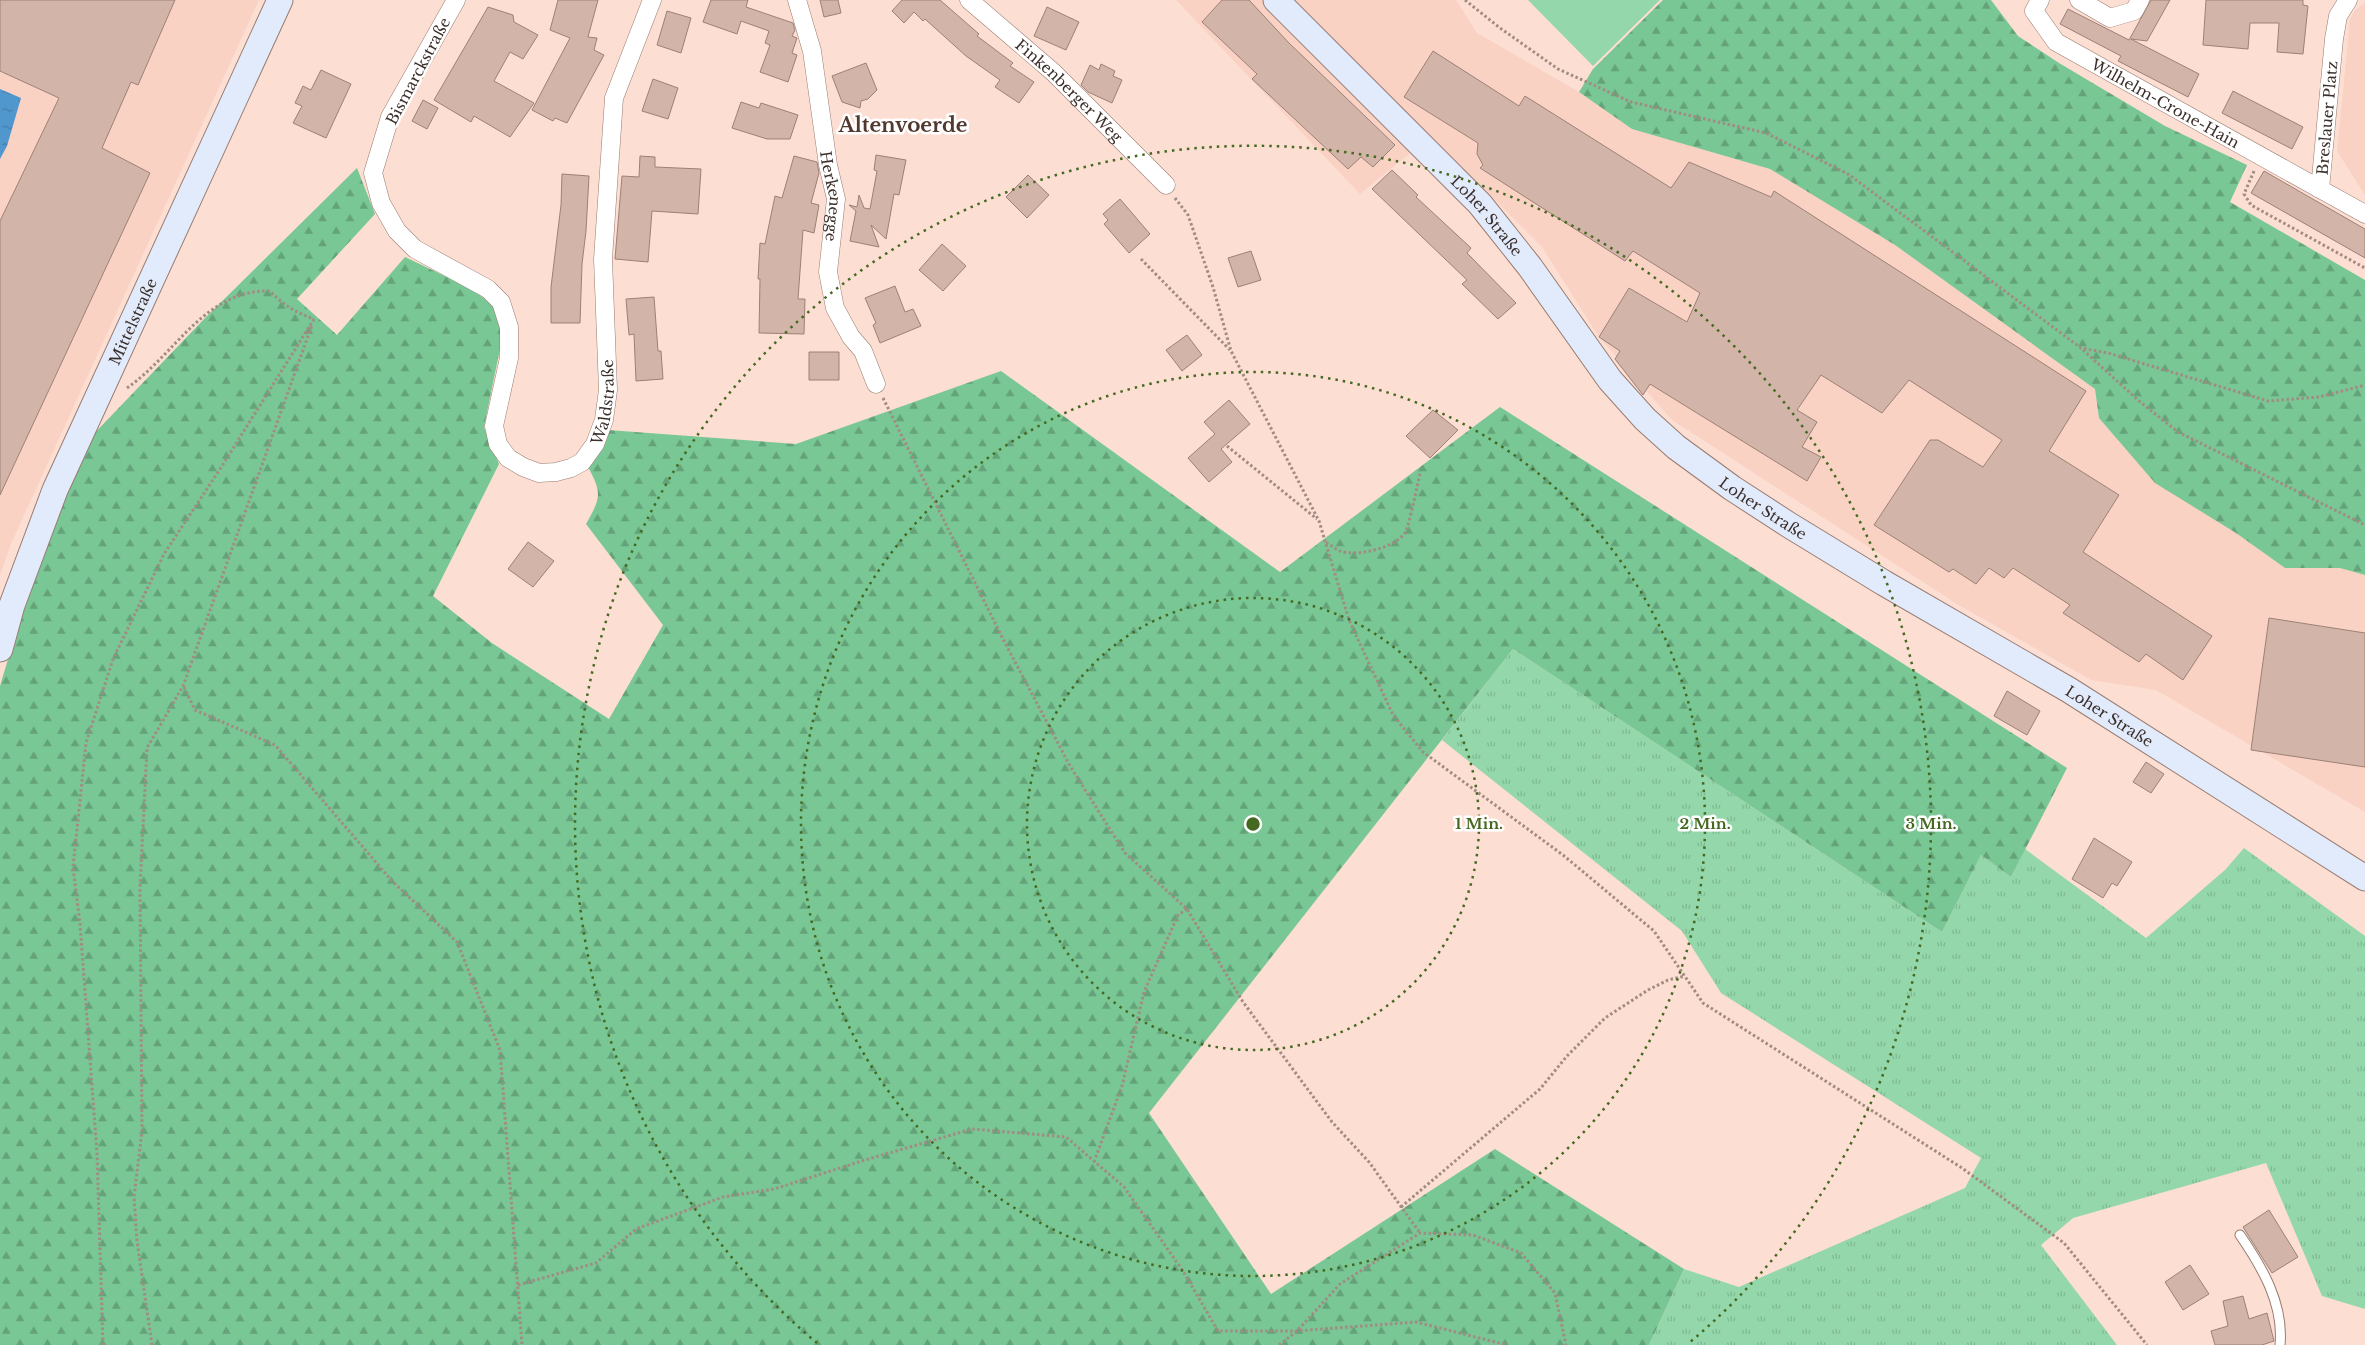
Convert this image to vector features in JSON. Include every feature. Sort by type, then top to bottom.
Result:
[{"type":"main road","name":"Mittelstraße","points":[[0,649],[12,605],[55,490],[280,0]]},
{"type":"main road","name":"Loher Straße","points":[[1276,0],[1480,204],[1530,267],[1610,380],[1640,414],[1676,447],[1732,488],[1789,525],[1884,583],[2069,690],[2365,878]]},
{"type":"street","name":"Bismarckstraße","points":[[414,249],[397,231],[381,202],[373,173],[390,117],[456,0]]},
{"type":"street","name":"Waldstraße","points":[[414,249],[488,289],[501,302],[509,327],[509,358],[494,426],[498,444],[508,458],[523,467],[539,473],[556,472],[571,468],[582,462],[596,444],[604,420],[608,390],[603,259],[614,98],[652,0]]},
{"type":"street","name":"Herkenegge","points":[[797,0],[812,51],[828,165],[836,199],[828,272],[835,308],[851,338],[863,351],[876,384]]},
{"type":"street","name":"Finkenberger Weg","points":[[969,0],[1053,72],[1166,185]]},
{"type":"street","name":"Wilhelm-Crone-Hain","points":[[2040,0],[2034,11],[2056,42],[2320,188]]},
{"type":"street","points":[[2079,0],[2110,18],[2134,11],[2140,0]]},
{"type":"street","name":"Breslauer Platz","points":[[2348,0],[2338,16],[2334,39],[2320,188],[2365,214]]},
{"type":"lane","points":[[2240,1235],[2262,1267],[2278,1317],[2280,1345]]},
{"type":"path","points":[[1465,0],[1500,28],[1558,69],[1631,102],[1766,133],[1848,174],[2081,348],[2139,401],[2178,432],[2365,525]]},
{"type":"path","points":[[2265,158],[2254,170],[2247,183],[2244,194],[2245,199],[2250,205],[2365,268]]},
{"type":"path","points":[[1166,185],[1188,215],[1213,287],[1231,351],[1319,521],[1349,620],[1393,715],[1423,752],[1563,855],[1654,931],[1703,1003],[1962,1168],[2064,1243],[2147,1345]]},
{"type":"path","points":[[1141,259],[1231,351]]},
{"type":"path","points":[[124,390],[156,363],[207,312],[222,301],[239,294],[254,290],[270,290],[288,307],[314,319]]},
{"type":"path","points":[[152,1345],[137,1241],[134,1197],[142,1131],[140,887],[147,748],[183,686],[314,319]]},
{"type":"path","points":[[104,1345],[97,1153],[74,867],[86,743],[113,659],[164,554],[222,466],[314,319]]},
{"type":"path","points":[[2081,348],[2108,354],[2268,401],[2319,397],[2365,385]]},
{"type":"path","points":[[876,384],[1004,641],[1070,766],[1125,853],[1186,909],[1243,1002],[1332,1122],[1369,1162],[1420,1233]]},
{"type":"path","points":[[1227,446],[1319,521]]},
{"type":"path","points":[[1326,542],[1340,551],[1354,554],[1371,551],[1392,543],[1405,533],[1420,473]]},
{"type":"path","points":[[183,686],[195,710],[275,745],[392,882],[457,942],[500,1050],[522,1345]]},
{"type":"path","points":[[1094,1162],[1122,1086],[1144,992],[1178,915],[1186,909]]},
{"type":"path","points":[[1401,1207],[1540,1090],[1567,1056],[1605,1018],[1648,990],[1668,980],[1685,976]]},
{"type":"path","points":[[518,1285],[596,1263],[636,1229],[723,1197],[774,1189],[972,1129],[1066,1137],[1124,1187],[1183,1271],[1218,1331],[1297,1332],[1416,1322],[1507,1345]]},
{"type":"path","points":[[1279,1345],[1297,1332],[1340,1284],[1420,1233],[1473,1235],[1521,1253],[1555,1293],[1566,1345]]},
{"type":"shaded area","points":[[0,0],[259,0],[11,544],[0,575]]},
{"type":"shaded area","points":[[1176,0],[1456,0],[1477,33],[1579,92],[1632,129],[1770,169],[1895,245],[2095,389],[2099,418],[2236,533],[2285,568],[2340,568],[2365,575],[2365,812],[2156,690],[2091,680],[1957,604],[1672,420],[1599,337],[1542,247],[1431,136],[1360,194]]},
{"type":"shaded area","points":[[2365,3],[2365,195],[2337,151],[2350,19],[2355,10]]},
{"type":"green space","points":[[1528,0],[1660,0],[1593,66]]},
{"type":"green space","points":[[1663,0],[1991,0],[2018,36],[2059,63],[2165,126],[2247,165],[2230,202],[2365,280],[2365,575],[2340,568],[2285,568],[2236,533],[2155,483],[2099,418],[2095,389],[1895,245],[1770,169],[1632,129],[1579,92],[1593,69]]},
{"type":"green space","points":[[357,168],[375,214],[297,299],[337,335],[405,257],[474,290],[495,308],[502,339],[484,427],[499,464],[433,596],[492,643],[609,719],[663,625],[586,524],[598,496],[596,484],[588,467],[608,430],[796,444],[1001,371],[1280,572],[1500,407],[2067,768],[2011,877],[1981,855],[1942,932],[1513,649],[1149,1113],[1271,1294],[1495,1149],[1684,1269],[1649,1345],[0,1345],[0,686],[35,569],[87,441],[206,317]]},
{"type":"green space","points":[[1513,649],[1942,932],[1981,855],[2011,877],[2025,849],[2146,938],[2225,870],[2244,848],[2365,936],[2365,1309],[2322,1296],[2266,1163],[2073,1218],[2041,1245],[2117,1345],[1649,1345],[1684,1269],[1739,1287],[1965,1188],[1981,1158],[1721,993],[1682,931],[1442,740]]},
{"type":"water","points":[[0,89],[21,98],[7,146],[0,159]]},
{"type":"building","points":[[0,0],[175,0],[138,85],[131,82],[102,148],[150,173],[0,495],[0,221],[59,98],[0,71]]},
{"type":"building","points":[[558,0],[598,0],[588,37],[597,38],[594,50],[604,55],[567,123],[555,118],[553,121],[532,110],[570,38],[550,30]]},
{"type":"building","points":[[711,0],[748,0],[746,7],[793,23],[795,30],[792,36],[797,38],[792,53],[797,55],[788,82],[760,72],[770,45],[765,43],[769,31],[741,21],[737,34],[703,22]]},
{"type":"building","points":[[820,0],[838,0],[841,13],[824,17]]},
{"type":"building","points":[[902,0],[940,0],[979,34],[977,36],[1013,63],[1010,66],[1034,82],[1019,103],[995,87],[1000,80],[966,56],[925,19],[923,21],[914,12],[904,23],[892,11]]},
{"type":"building","points":[[1222,0],[1249,0],[1288,42],[1395,145],[1373,167],[1361,157],[1348,169],[1252,79],[1257,74],[1202,22]]},
{"type":"building","points":[[2151,0],[2170,0],[2147,41],[2131,39],[2199,74],[2188,97],[2118,61],[2121,56],[2060,24],[2068,9],[2129,40]]},
{"type":"building","points":[[2206,0],[2303,0],[2303,5],[2308,6],[2303,54],[2277,52],[2279,23],[2250,23],[2248,49],[2203,45]]},
{"type":"building","points":[[488,7],[513,15],[514,22],[538,35],[523,59],[510,52],[494,81],[534,103],[510,137],[474,116],[471,122],[434,100]]},
{"type":"building","points":[[1047,7],[1079,22],[1066,50],[1034,36]]},
{"type":"building","points":[[667,11],[691,18],[681,53],[657,45]]},
{"type":"building","points":[[1433,51],[1519,106],[1525,96],[1671,188],[1689,162],[1771,197],[1774,191],[2086,391],[2049,451],[2119,495],[2083,552],[2212,636],[2183,680],[2146,654],[2139,662],[2063,613],[2070,605],[2013,568],[2004,578],[1989,568],[1976,584],[1953,569],[1949,572],[1874,525],[1930,440],[1938,440],[1983,467],[2002,440],[1909,380],[1882,413],[1821,375],[1797,410],[1817,422],[1802,447],[1821,457],[1807,481],[1650,384],[1643,395],[1615,359],[1620,351],[1599,337],[1629,288],[1687,322],[1700,293],[1633,251],[1625,261],[1480,168],[1483,165],[1477,154],[1478,143],[1404,97]]},
{"type":"building","points":[[866,63],[877,90],[868,99],[861,101],[860,108],[842,102],[832,76]]},
{"type":"building","points":[[1101,64],[1115,71],[1113,76],[1122,80],[1112,103],[1088,92],[1081,85],[1090,65],[1099,70]]},
{"type":"building","points":[[321,70],[351,84],[326,138],[293,123],[302,106],[295,103],[303,86],[311,90]]},
{"type":"building","points":[[653,79],[678,88],[668,119],[642,111]]},
{"type":"building","points":[[2233,91],[2303,127],[2292,149],[2222,113]]},
{"type":"building","points":[[423,100],[438,108],[427,129],[412,121]]},
{"type":"building","points":[[741,102],[759,108],[761,103],[798,115],[790,139],[767,139],[732,128]]},
{"type":"building","points":[[876,155],[906,160],[899,195],[894,194],[886,239],[871,225],[879,247],[850,241],[856,211],[849,205],[857,207],[859,195],[864,208],[870,209],[877,171],[874,170]]},
{"type":"building","points":[[640,156],[655,157],[655,167],[701,169],[698,214],[652,211],[648,262],[615,259],[622,176],[639,177]]},
{"type":"building","points":[[794,156],[817,162],[819,173],[811,203],[819,205],[814,233],[803,230],[798,299],[805,299],[804,334],[759,333],[760,279],[758,279],[760,243],[765,244],[775,196],[782,198]]},
{"type":"building","points":[[1392,170],[1418,195],[1416,197],[1471,248],[1467,253],[1516,303],[1498,319],[1462,284],[1467,280],[1372,189]]},
{"type":"building","points":[[2264,171],[2365,229],[2365,258],[2251,193]]},
{"type":"building","points":[[562,174],[589,176],[582,264],[580,323],[551,323],[551,287],[561,205]]},
{"type":"building","points":[[1028,175],[1049,195],[1027,218],[1006,197]]},
{"type":"building","points":[[1120,199],[1150,234],[1129,253],[1104,224],[1108,220],[1103,214]]},
{"type":"building","points":[[942,244],[966,266],[943,291],[919,270]]},
{"type":"building","points":[[1251,251],[1261,280],[1238,287],[1228,258]]},
{"type":"building","points":[[895,286],[905,312],[913,309],[921,326],[880,343],[873,325],[876,323],[865,298]]},
{"type":"building","points":[[654,297],[658,351],[661,351],[663,379],[636,381],[634,334],[629,335],[626,299]]},
{"type":"building","points":[[1187,335],[1202,355],[1182,371],[1166,350]]},
{"type":"building","points":[[809,352],[839,352],[839,380],[809,380]]},
{"type":"building","points":[[1229,400],[1250,424],[1221,449],[1232,462],[1209,482],[1188,458],[1215,434],[1204,422]]},
{"type":"building","points":[[1433,410],[1458,430],[1430,458],[1406,436]]},
{"type":"building","points":[[528,542],[554,561],[533,587],[508,569]]},
{"type":"building","points":[[2269,618],[2365,633],[2365,767],[2251,750]]},
{"type":"building","points":[[2007,691],[2040,711],[2027,735],[1994,716]]},
{"type":"building","points":[[2146,762],[2164,774],[2151,793],[2133,782]]},
{"type":"building","points":[[2094,838],[2132,862],[2117,886],[2112,883],[2103,898],[2072,879]]},
{"type":"building","points":[[2269,1210],[2298,1257],[2272,1273],[2243,1227]]},
{"type":"building","points":[[2190,1265],[2209,1294],[2183,1310],[2165,1282]]},
{"type":"building","points":[[2243,1296],[2249,1319],[2267,1313],[2274,1341],[2262,1345],[2215,1345],[2211,1331],[2228,1326],[2223,1301]]},
{"type":"district","name":"Altenvoerde","points":[[903,125]]}]
